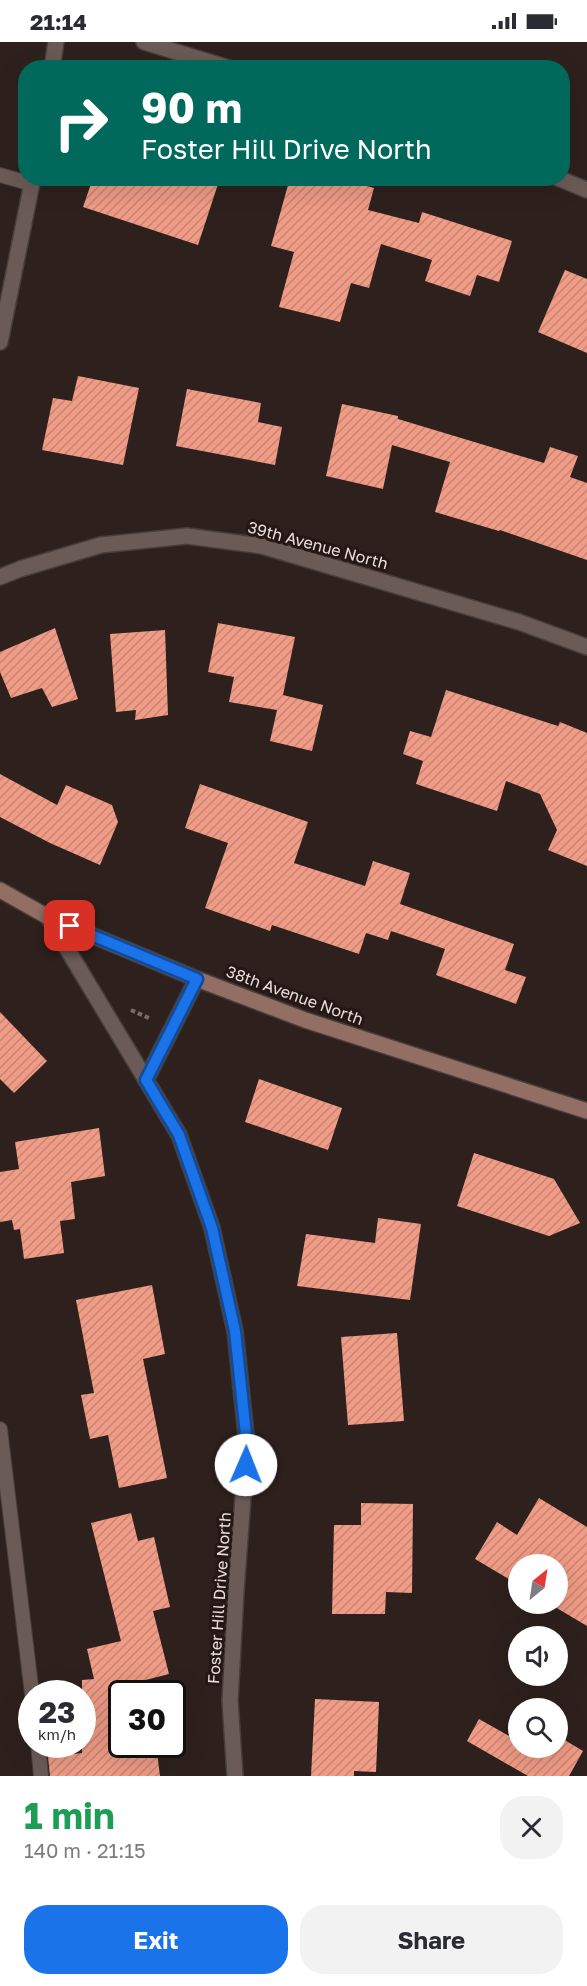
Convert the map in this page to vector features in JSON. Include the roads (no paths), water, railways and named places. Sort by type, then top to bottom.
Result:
[{"type":"main road","name":"38th Avenue North","points":[[0,890],[48,917],[197,979],[305,1020],[587,1111]]},
{"type":"street","points":[[53,60],[56,42]]},
{"type":"street","points":[[144,42],[203,60]]},
{"type":"street","points":[[570,183],[587,190]]},
{"type":"street","points":[[0,342],[31,186]]},
{"type":"street","name":"39th Avenue North","points":[[0,577],[101,545],[188,536],[262,546],[519,622],[587,648]]},
{"type":"street","name":"Foster Hill Drive North","points":[[48,917],[179,1135],[212,1228],[235,1331],[247,1444],[230,1701],[235,1776]]},
{"type":"street","points":[[146,1080],[197,979]]},
{"type":"lane","points":[[0,175],[18,178]]},
{"type":"lane","points":[[0,1429],[30,1680]]},
{"type":"lane","points":[[40,1758],[42,1776]]}]
